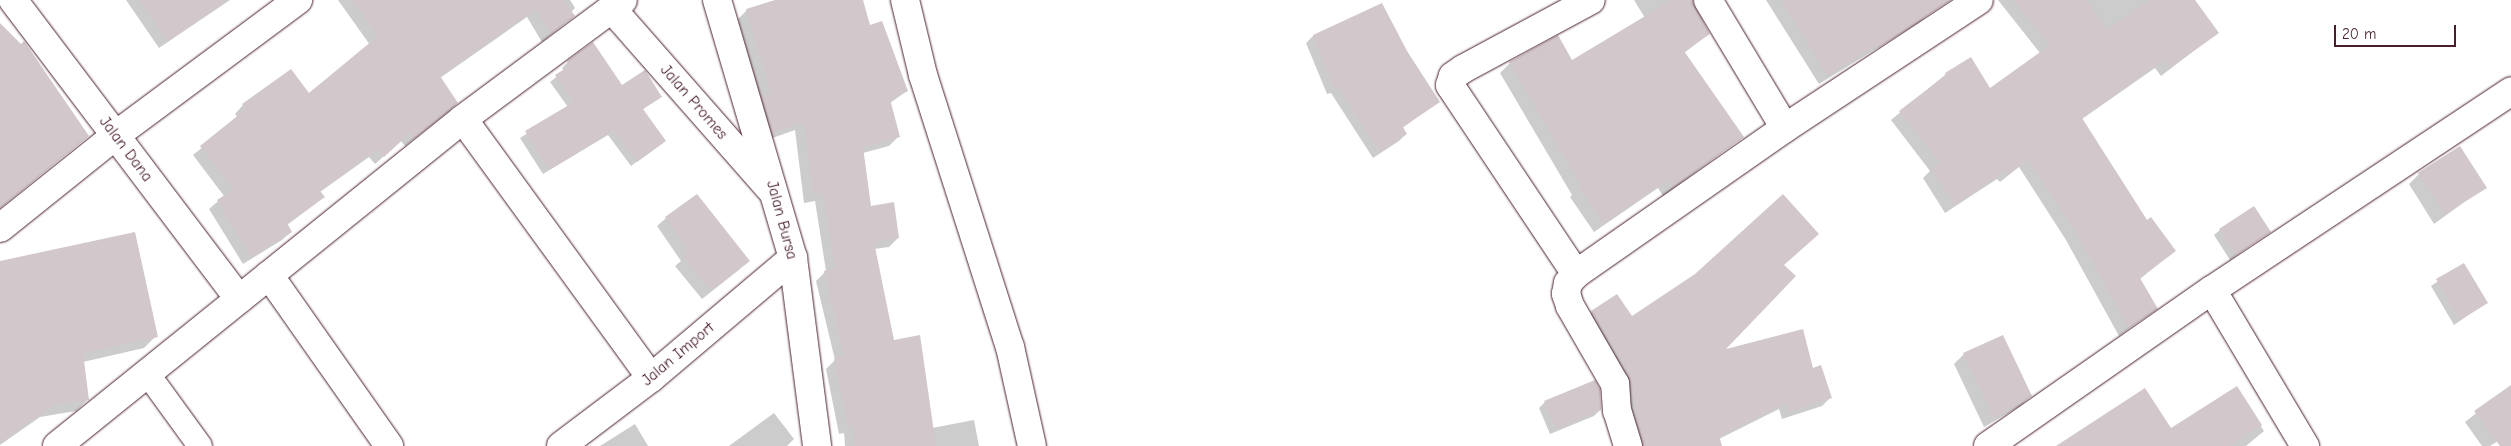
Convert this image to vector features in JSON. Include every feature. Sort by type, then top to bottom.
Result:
[{"type":"street","name":"Jalan Dana","points":[[13,0],[238,299]]},
{"type":"street","name":"Jalan Bursa","points":[[717,0],[793,258],[817,446]]},
{"type":"street","points":[[905,0],[923,75],[1010,347],[1032,446]]},
{"type":"street","points":[[1576,274],[1450,84],[1454,76],[1463,69],[1591,0]]},
{"type":"street","points":[[1708,0],[1785,128]]},
{"type":"street","points":[[1628,446],[1617,411],[1615,384],[1566,294],[1568,283],[1576,274],[1785,128],[1948,9],[1979,0]]},
{"type":"street","points":[[0,228],[116,135],[287,3]]},
{"type":"street","points":[[57,446],[463,119],[618,4]]},
{"type":"street","name":"Jalan Promes","points":[[618,4],[776,196]]},
{"type":"street","points":[[1988,446],[2212,290],[2511,91]]},
{"type":"street","points":[[463,119],[651,378]]},
{"type":"street","name":"Jalan Import","points":[[561,446],[651,378],[793,258]]},
{"type":"street","points":[[269,275],[389,446]]},
{"type":"street","points":[[2212,290],[2305,446]]},
{"type":"lane","points":[[147,374],[200,446]]},
{"type":"building","points":[[140,0],[228,0],[168,41]]},
{"type":"building","points":[[352,0],[564,0],[575,16],[551,34],[536,9],[440,76],[458,103],[414,138],[410,133],[384,157],[378,149],[320,191],[325,197],[287,223],[292,232],[251,257],[217,200],[234,189],[200,146],[246,109],[242,104],[291,69],[309,93],[378,36]]},
{"type":"building","points":[[775,0],[863,0],[870,25],[882,21],[908,91],[890,99],[900,137],[863,147],[871,206],[894,202],[899,238],[874,242],[894,340],[920,335],[936,446],[855,446],[853,425],[848,426],[834,359],[844,354],[824,271],[835,268],[823,193],[813,194],[804,122],[772,133],[762,97],[771,94],[746,9]]},
{"type":"building","points":[[1672,0],[1692,0],[1710,34],[1684,51],[1744,137],[1673,187],[1668,179],[1604,224],[1579,187],[1581,185],[1509,62],[1558,35],[1572,60]]},
{"type":"building","points":[[1781,0],[1951,0],[1878,48],[1876,45],[1828,76]]},
{"type":"building","points":[[2013,0],[2087,0],[2107,30],[2149,0],[2195,0],[2219,33],[2170,68],[2164,60],[2082,118],[2147,220],[2151,217],[2176,251],[2140,278],[2158,309],[2129,328],[2075,231],[2028,159],[2009,174],[2006,171],[1955,205],[1931,169],[1940,163],[1899,111],[1946,75],[1945,73],[1971,57],[1990,88],[2050,45]]},
{"type":"building","points":[[1382,3],[1407,51],[1440,102],[1403,127],[1407,134],[1380,152],[1338,87],[1334,88],[1313,35]]},
{"type":"building","points":[[0,23],[21,44],[24,41],[89,136],[0,208]]},
{"type":"building","points":[[593,42],[622,85],[645,70],[662,97],[643,109],[666,141],[637,162],[614,130],[549,170],[525,131],[574,102],[555,75],[569,66],[567,61]]},
{"type":"building","points":[[2460,146],[2487,188],[2445,214],[2418,173]]},
{"type":"building","points":[[697,194],[750,261],[711,291],[683,257],[689,252],[665,217]]},
{"type":"building","points":[[1783,194],[1819,234],[1784,265],[1796,276],[1726,349],[1803,329],[1813,368],[1821,365],[1832,398],[1790,412],[1787,402],[1719,436],[1722,446],[1643,446],[1626,367],[1591,311],[1617,294],[1632,316],[1695,274]]},
{"type":"building","points":[[2254,206],[2271,232],[2236,255],[2219,229]]},
{"type":"building","points":[[135,232],[158,337],[83,353],[89,400],[53,405],[0,443],[0,261]]},
{"type":"building","points":[[2464,263],[2488,303],[2460,320],[2436,279]]},
{"type":"building","points":[[2003,335],[2032,396],[1994,418],[1963,353]]},
{"type":"building","points":[[1595,380],[1600,389],[1601,410],[1556,429],[1544,401]]},
{"type":"building","points":[[2511,385],[2511,446],[2500,446],[2474,411]]},
{"type":"building","points":[[2237,386],[2262,425],[2229,446],[2056,446],[2145,388],[2171,428]]}]
